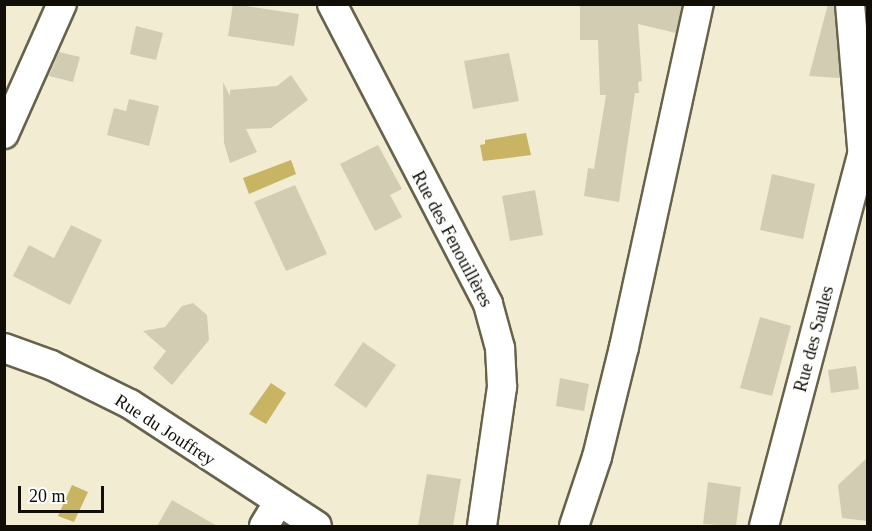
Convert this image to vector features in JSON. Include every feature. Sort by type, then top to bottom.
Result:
[{"type":"street","points":[[4,134],[62,4]]},
{"type":"street","name":"Rue des Fenouillères","points":[[332,4],[488,304],[500,348],[502,387],[482,526]]},
{"type":"street","points":[[573,526],[597,457],[624,347],[699,4]]},
{"type":"street","points":[[850,4],[867,206]]},
{"type":"street","name":"Rue des Saules","points":[[764,526],[863,152]]},
{"type":"street","name":"Rue du Jouffrey","points":[[4,348],[51,365],[130,404],[271,515],[317,526]]},
{"type":"shaded area","points":[[526,133],[531,155],[483,161],[480,145],[485,144],[485,140]]},
{"type":"shaded area","points":[[291,160],[296,174],[249,194],[243,178]]},
{"type":"shaded area","points":[[271,383],[286,393],[266,424],[249,414]]},
{"type":"shaded area","points":[[72,485],[88,492],[74,522],[58,516]]},
{"type":"building","points":[[233,4],[299,14],[294,46],[228,36]]},
{"type":"building","points":[[580,4],[682,4],[676,33],[638,24],[642,81],[638,82],[639,93],[635,93],[619,202],[584,196],[588,168],[594,169],[606,95],[600,95],[598,40],[580,40]]},
{"type":"building","points":[[828,4],[834,4],[840,78],[809,76]]},
{"type":"building","points":[[136,26],[163,33],[156,60],[130,54]]},
{"type":"building","points":[[59,52],[80,57],[73,82],[49,76]]},
{"type":"building","points":[[509,53],[519,101],[473,109],[464,61]]},
{"type":"building","points":[[291,75],[308,100],[271,128],[246,129],[257,152],[230,163],[224,143],[223,82],[230,96],[230,90],[277,86]]},
{"type":"building","points":[[129,99],[159,106],[149,146],[107,135],[114,108],[126,111]]},
{"type":"building","points":[[378,145],[402,189],[390,195],[402,217],[375,231],[340,164]]},
{"type":"building","points":[[772,174],[815,184],[803,239],[760,230]]},
{"type":"building","points":[[295,185],[327,254],[286,271],[254,202]]},
{"type":"building","points":[[535,190],[543,235],[510,241],[502,196]]},
{"type":"building","points":[[71,225],[102,240],[70,305],[13,276],[29,245],[54,258]]},
{"type":"building","points":[[193,303],[207,315],[209,340],[172,385],[153,368],[166,351],[143,331],[165,327],[182,306]]},
{"type":"building","points":[[760,317],[791,326],[772,396],[740,388]]},
{"type":"building","points":[[363,342],[396,365],[366,408],[334,385]]},
{"type":"building","points":[[856,366],[859,389],[831,393],[828,370]]},
{"type":"building","points":[[560,378],[589,384],[584,411],[556,406]]},
{"type":"building","points":[[867,458],[867,521],[842,518],[838,485]]},
{"type":"building","points":[[427,474],[461,479],[453,526],[418,526]]},
{"type":"building","points":[[708,482],[741,487],[736,526],[703,524]]},
{"type":"building","points":[[172,500],[217,526],[157,526]]}]
